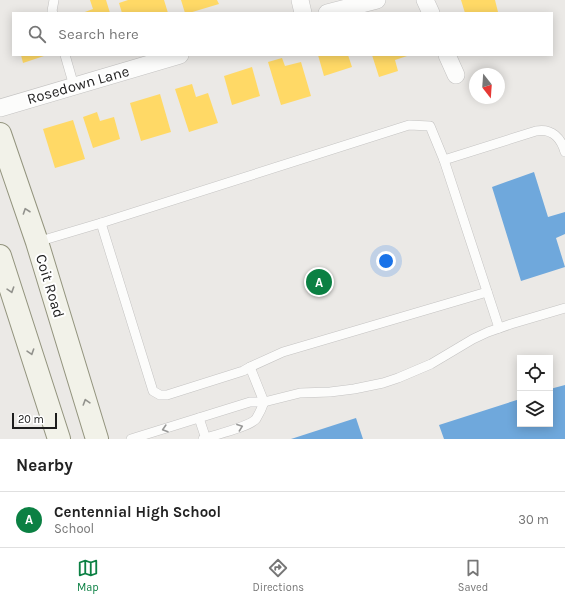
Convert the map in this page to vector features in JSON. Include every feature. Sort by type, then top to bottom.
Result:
[{"type":"main road","name":"Coit Road","points":[[0,134],[37,242],[97,439]]},
{"type":"main road","points":[[0,256],[59,439]]},
{"type":"street","points":[[300,0],[304,12]]},
{"type":"street","points":[[331,12],[377,0]]},
{"type":"street","points":[[425,0],[430,12]]},
{"type":"street","name":"Rosedown Lane","points":[[0,108],[177,56]]},
{"type":"street","points":[[448,56],[456,75]]},
{"type":"lane","points":[[52,12],[54,0]]},
{"type":"lane","points":[[65,56],[74,86]]},
{"type":"lane","points":[[37,242],[410,125],[430,126],[444,160],[499,328]]},
{"type":"lane","points":[[444,160],[543,130],[552,133],[558,138],[565,152]]},
{"type":"lane","points":[[100,223],[153,391],[160,395],[167,395],[242,371],[283,352],[487,292]]},
{"type":"lane","points":[[131,439],[250,402],[264,402],[300,393],[330,392],[383,383],[431,364],[473,339],[499,328],[565,308]]},
{"type":"lane","points":[[199,418],[205,439],[251,423],[255,420],[264,402],[250,367]]},
{"type":"building: Homes","points":[[90,0],[106,0],[110,12],[85,12],[93,9]]},
{"type":"building: Homes","points":[[128,0],[164,0],[168,12],[122,12],[119,3]]},
{"type":"building: Homes","points":[[181,0],[217,0],[219,4],[192,12],[185,12]]},
{"type":"building: Homes","points":[[461,0],[495,0],[498,12],[465,12]]},
{"type":"building: Homes","points":[[21,56],[44,56],[23,63]]},
{"type":"building: Homes","points":[[318,56],[348,56],[352,67],[324,76]]},
{"type":"building: Homes","points":[[372,56],[407,56],[395,60],[398,71],[379,77]]},
{"type":"building: Homes","points":[[282,58],[285,66],[301,62],[311,96],[281,105],[268,62]]},
{"type":"building: Homes","points":[[252,67],[260,96],[232,105],[224,76]]},
{"type":"building: Homes","points":[[192,84],[196,97],[208,93],[218,123],[189,132],[175,89]]},
{"type":"building: Homes","points":[[160,94],[171,132],[141,141],[130,103]]},
{"type":"building: Homes","points":[[97,112],[100,121],[114,117],[120,139],[93,148],[83,117]]},
{"type":"building: Homes","points":[[73,120],[85,159],[55,168],[43,129]]},
{"type":"building: Schools","points":[[534,172],[548,217],[565,212],[565,234],[556,238],[565,267],[521,281],[492,187]]},
{"type":"building: Schools","points":[[565,385],[565,439],[444,439],[439,425],[517,400],[517,427],[553,427],[553,388]]},
{"type":"building: Schools","points":[[356,418],[363,439],[291,439]]},
{"type":"place","name":"Centennial High School","points":[[319,282]]}]
